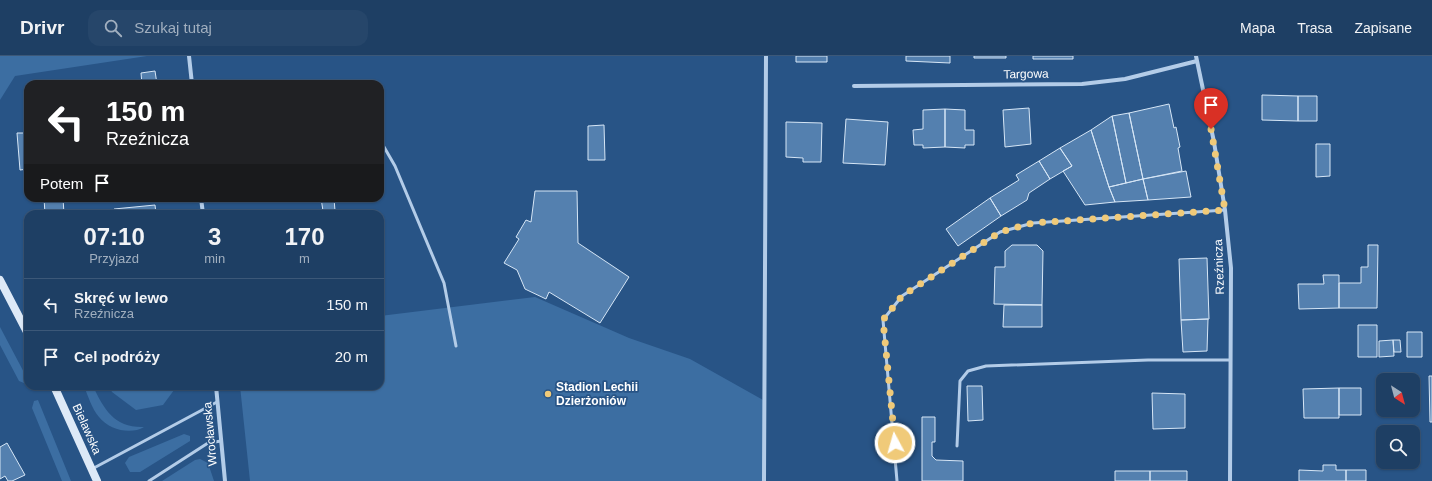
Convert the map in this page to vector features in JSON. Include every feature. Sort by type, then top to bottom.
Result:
[{"type":"main road","points":[[0,280],[24,326]]},
{"type":"main road","name":"Bielawska","points":[[56,390],[97,481]]},
{"type":"street","points":[[189,56],[192,80]]},
{"type":"street","points":[[764,481],[766,56]]},
{"type":"street","name":"Rzeźnicza","points":[[1196,56],[1214,142],[1225,210],[1231,268],[1230,481]]},
{"type":"street","name":"Targowa","points":[[854,86],[1082,84],[1125,79],[1197,61]]},
{"type":"street","name":"Wrocławska","points":[[216,390],[225,481]]},
{"type":"lane","points":[[384,147],[395,166],[444,283],[456,346]]},
{"type":"lane","points":[[897,481],[883,320],[902,296],[1000,232],[1033,223],[1225,210]]},
{"type":"lane","points":[[957,446],[960,381],[968,371],[986,366],[1148,360],[1230,360]]},
{"type":"lane","points":[[92,469],[217,402]]},
{"type":"lane","points":[[149,481],[208,443],[221,441]]},
{"type":"shaded area","points":[[0,56],[147,56],[15,76],[0,100]]},
{"type":"shaded area","name":"Stadion Lechii Dzierżoniów","points":[[535,297],[629,338],[690,359],[765,401],[763,481],[250,481],[240,390],[384,390],[384,316]]},
{"type":"shaded area","points":[[0,327],[24,372],[24,383],[19,381],[0,345]]},
{"type":"shaded area","points":[[86,390],[95,390],[106,410],[118,421],[134,427],[144,427],[133,431],[114,428],[99,417],[90,402]]},
{"type":"shaded area","points":[[111,390],[174,390],[163,405],[136,410]]},
{"type":"shaded area","points":[[38,400],[71,481],[62,481],[32,408],[34,401]]},
{"type":"shaded area","points":[[184,434],[190,436],[190,441],[140,472],[130,472],[125,463],[129,457]]},
{"type":"shaded area","points":[[200,459],[208,463],[214,481],[162,481],[195,460]]},
{"type":"building","points":[[796,56],[827,56],[827,62],[796,62]]},
{"type":"building","points":[[906,56],[950,56],[950,63],[906,61]]},
{"type":"building","points":[[974,56],[1006,56],[1006,58],[974,58]]},
{"type":"building","points":[[1033,56],[1073,56],[1073,59],[1033,59]]},
{"type":"building","points":[[155,71],[156,80],[142,80],[141,73]]},
{"type":"building","points":[[1262,95],[1298,96],[1298,121],[1262,120]]},
{"type":"building","points":[[1298,96],[1317,96],[1317,121],[1298,121]]},
{"type":"building","points":[[1169,104],[1180,147],[1178,148],[1182,171],[1143,179],[1129,113]]},
{"type":"building","points":[[1029,108],[1031,144],[1005,147],[1003,110]]},
{"type":"building","points":[[945,109],[965,110],[965,130],[974,130],[974,145],[965,145],[965,148],[945,147]]},
{"type":"building","points":[[945,109],[945,147],[923,148],[923,145],[914,145],[913,130],[923,129],[923,110]]},
{"type":"building","points":[[1129,113],[1143,179],[1126,183],[1112,116]]},
{"type":"building","points":[[1112,116],[1126,183],[1109,187],[1091,130]]},
{"type":"building","points":[[846,119],[888,122],[885,165],[843,163]]},
{"type":"building","points":[[786,122],[822,123],[821,162],[803,162],[803,158],[786,157]]},
{"type":"building","points":[[604,125],[605,160],[588,160],[588,126]]},
{"type":"building","points":[[1091,130],[1115,202],[1085,205],[1063,171],[1072,166],[1060,148]]},
{"type":"building","points":[[17,133],[24,133],[24,170],[20,170]]},
{"type":"building","points":[[1316,144],[1330,144],[1330,176],[1316,177]]},
{"type":"building","points":[[1060,148],[1072,166],[1050,179],[1039,161]]},
{"type":"building","points":[[1039,161],[1050,179],[1029,193],[1027,200],[1001,216],[990,198],[1019,180],[1016,175]]},
{"type":"building","points":[[1186,171],[1191,197],[1148,200],[1143,179]]},
{"type":"building","points":[[1143,179],[1148,200],[1115,202],[1109,187]]},
{"type":"building","points":[[535,191],[577,191],[578,243],[629,277],[600,323],[549,292],[546,299],[525,289],[517,270],[504,263],[519,239],[516,237],[526,220],[531,222]]},
{"type":"building","points":[[990,198],[1001,216],[958,246],[946,229]]},
{"type":"building","points":[[44,202],[63,202],[64,210],[45,210]]},
{"type":"building","points":[[322,202],[334,202],[335,210],[323,210]]},
{"type":"building","points":[[155,205],[156,210],[114,210]]},
{"type":"building","points":[[1012,245],[1037,245],[1043,251],[1042,305],[994,304],[995,267],[1005,267],[1005,251]]},
{"type":"building","points":[[1368,245],[1378,245],[1377,308],[1339,308],[1339,283],[1361,283],[1361,267],[1368,267]]},
{"type":"building","points":[[1207,258],[1209,319],[1181,320],[1179,259]]},
{"type":"building","points":[[1323,275],[1339,275],[1339,308],[1299,309],[1298,284],[1324,284]]},
{"type":"building","points":[[1004,305],[1042,305],[1042,327],[1003,327]]},
{"type":"building","points":[[1208,319],[1207,351],[1183,352],[1181,320]]},
{"type":"building","points":[[1358,325],[1377,325],[1377,357],[1358,357]]},
{"type":"building","points":[[1407,332],[1422,332],[1422,357],[1407,357]]},
{"type":"building","points":[[1393,340],[1394,356],[1379,357],[1379,341]]},
{"type":"building","points":[[1393,340],[1400,340],[1401,352],[1394,352]]},
{"type":"building","points":[[1429,376],[1432,376],[1432,422],[1430,422]]},
{"type":"building","points":[[967,386],[982,386],[983,420],[968,421]]},
{"type":"building","points":[[1339,388],[1339,418],[1304,418],[1303,389]]},
{"type":"building","points":[[1339,388],[1361,388],[1361,415],[1339,415]]},
{"type":"building","points":[[1152,393],[1185,394],[1185,428],[1153,429]]},
{"type":"building","points":[[922,417],[935,417],[935,442],[932,442],[932,456],[936,460],[963,461],[963,481],[922,481]]},
{"type":"building","points":[[7,443],[25,475],[12,481],[8,481],[5,476],[0,479],[0,447]]},
{"type":"building","points":[[1323,465],[1336,465],[1336,470],[1346,470],[1346,481],[1299,481],[1299,470],[1323,471]]},
{"type":"building","points":[[1346,470],[1366,470],[1366,481],[1346,481]]},
{"type":"building","points":[[1115,471],[1150,471],[1150,481],[1115,481]]},
{"type":"building","points":[[1150,471],[1187,471],[1187,481],[1150,481]]},
{"type":"place","name":"Stadion Lechii Dzierżoniów","points":[[548,394]]},
{"type":"route","points":[[895,443],[883,320],[902,296],[1000,232],[1033,223],[1225,210],[1211,129]]}]
